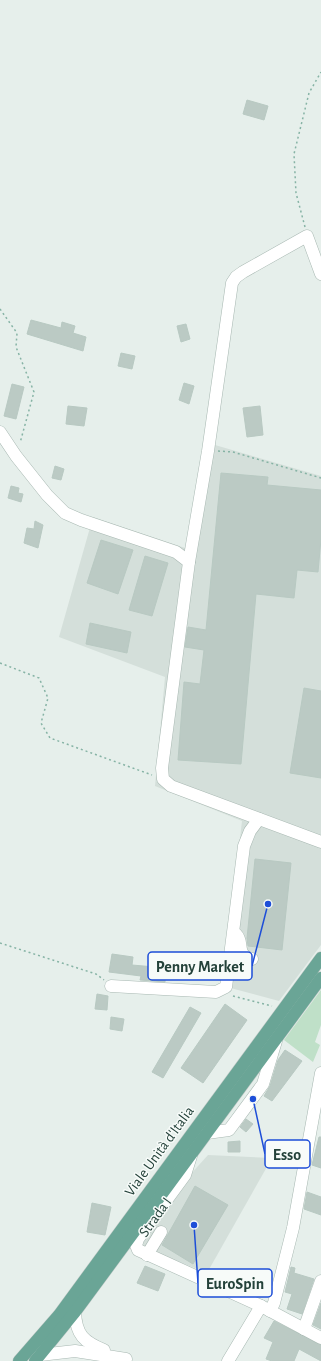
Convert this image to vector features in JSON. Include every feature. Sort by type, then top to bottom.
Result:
[{"type":"main road","name":"Viale Unità d'Italia","points":[[19,1361],[59,1315],[321,958]]},
{"type":"main road","name":"Viale Unità d'Italia","points":[[37,1358],[75,1312],[321,978]]},
{"type":"street","points":[[321,274],[307,236],[243,272],[236,277],[232,283],[208,451],[189,562],[162,768],[163,779],[171,786],[321,842]]},
{"type":"street","points":[[0,432],[16,456],[47,495],[64,513],[176,552],[189,562]]},
{"type":"street","points":[[111,986],[216,992],[223,990],[227,983],[244,846],[250,831],[259,819]]},
{"type":"street","points":[[233,933],[239,936],[241,953],[246,958],[252,959]]},
{"type":"street","points":[[206,1133],[229,1130],[253,1099],[262,1084],[277,1037]]},
{"type":"street","points":[[228,1361],[266,1308],[274,1303],[293,1228],[321,1073]]},
{"type":"street","name":"Strada I","points":[[192,1152],[185,1175],[137,1242],[138,1250],[266,1308],[321,1338]]},
{"type":"street","points":[[147,1255],[161,1232]]},
{"type":"street","points":[[304,1329],[321,1281]]},
{"type":"street","points":[[75,1312],[77,1330],[86,1341],[128,1360]]},
{"type":"street","points":[[37,1358],[75,1351],[128,1360]]},
{"type":"path","points":[[307,236],[296,193],[294,154],[309,93],[321,72]]},
{"type":"path","points":[[0,309],[17,333],[16,347],[34,392],[16,456]]},
{"type":"path","points":[[208,451],[233,452],[321,478]]},
{"type":"path","points":[[0,663],[39,678],[48,698],[41,723],[50,738],[163,779]]},
{"type":"path","points":[[0,943],[96,974],[111,986]]},
{"type":"path","points":[[223,990],[232,996],[283,1009]]},
{"type":"shaded area","points":[[215,445],[321,476],[321,945],[279,1001],[223,986],[242,821],[155,786],[165,677],[59,637],[93,517],[191,550]]},
{"type":"shaded area","points":[[208,1155],[272,1158],[207,1273],[143,1247],[141,1241],[189,1176]]},
{"type":"green space","points":[[321,990],[321,1025],[315,1042],[320,1045],[313,1062],[284,1040]]},
{"type":"building","points":[[247,100],[268,106],[264,120],[243,114]]},
{"type":"building","points":[[31,320],[61,328],[62,322],[75,326],[73,333],[86,337],[83,351],[27,334]]},
{"type":"building","points":[[186,324],[190,339],[181,342],[177,326]]},
{"type":"building","points":[[121,353],[135,356],[132,369],[118,366]]},
{"type":"building","points":[[184,383],[194,386],[189,404],[179,400]]},
{"type":"building","points":[[12,384],[24,387],[16,419],[4,416]]},
{"type":"building","points":[[68,406],[87,408],[84,426],[66,424]]},
{"type":"building","points":[[260,406],[263,435],[247,437],[243,408]]},
{"type":"building","points":[[55,466],[64,469],[61,480],[52,478]]},
{"type":"building","points":[[221,473],[268,477],[267,485],[321,490],[321,539],[318,572],[297,570],[294,598],[256,594],[241,764],[178,760],[184,682],[200,684],[204,650],[185,647],[188,627],[206,630]]},
{"type":"building","points":[[11,486],[19,488],[18,493],[23,494],[21,502],[8,498]]},
{"type":"building","points":[[35,521],[43,525],[38,548],[24,543],[27,528],[34,529]]},
{"type":"building","points":[[101,540],[133,550],[118,594],[87,583]]},
{"type":"building","points":[[145,556],[168,563],[152,616],[129,610]]},
{"type":"building","points":[[90,623],[131,632],[127,653],[86,644]]},
{"type":"building","points":[[304,688],[321,691],[321,778],[290,773]]},
{"type":"building","points":[[255,859],[291,863],[282,950],[248,946],[247,938]]},
{"type":"building","points":[[112,954],[133,957],[132,965],[166,968],[165,982],[140,980],[141,976],[109,972]]},
{"type":"building","points":[[97,994],[108,996],[107,1010],[95,1009]]},
{"type":"building","points":[[225,1004],[247,1020],[203,1083],[181,1068]]},
{"type":"building","points":[[190,1007],[201,1013],[163,1078],[152,1072]]},
{"type":"building","points":[[111,1017],[124,1019],[122,1031],[110,1029]]},
{"type":"building","points":[[285,1050],[302,1061],[272,1101],[264,1096],[270,1086],[278,1060]]},
{"type":"building","points":[[246,1119],[253,1124],[246,1132],[240,1127]]},
{"type":"building","points":[[319,1137],[321,1137],[321,1168],[312,1165]]},
{"type":"building","points":[[240,1141],[240,1152],[228,1152],[228,1142]]},
{"type":"building","points":[[195,1186],[228,1205],[193,1264],[162,1245]]},
{"type":"building","points":[[307,1192],[321,1197],[321,1215],[304,1209]]},
{"type":"building","points":[[92,1203],[111,1207],[105,1235],[87,1232]]},
{"type":"building","points":[[145,1266],[165,1274],[158,1291],[137,1283]]},
{"type":"building","points":[[291,1267],[295,1268],[294,1273],[314,1279],[302,1314],[287,1309],[292,1294],[285,1292]]},
{"type":"building","points":[[321,1303],[321,1329],[313,1325]]},
{"type":"building","points":[[274,1321],[321,1345],[321,1361],[299,1349],[294,1361],[272,1361],[266,1359],[273,1342],[264,1338]]},
{"type":"place","name":"Penny Market","points":[[268,904]]},
{"type":"place","name":"Esso","points":[[253,1099]]},
{"type":"place","name":"EuroSpin","points":[[194,1225]]}]
